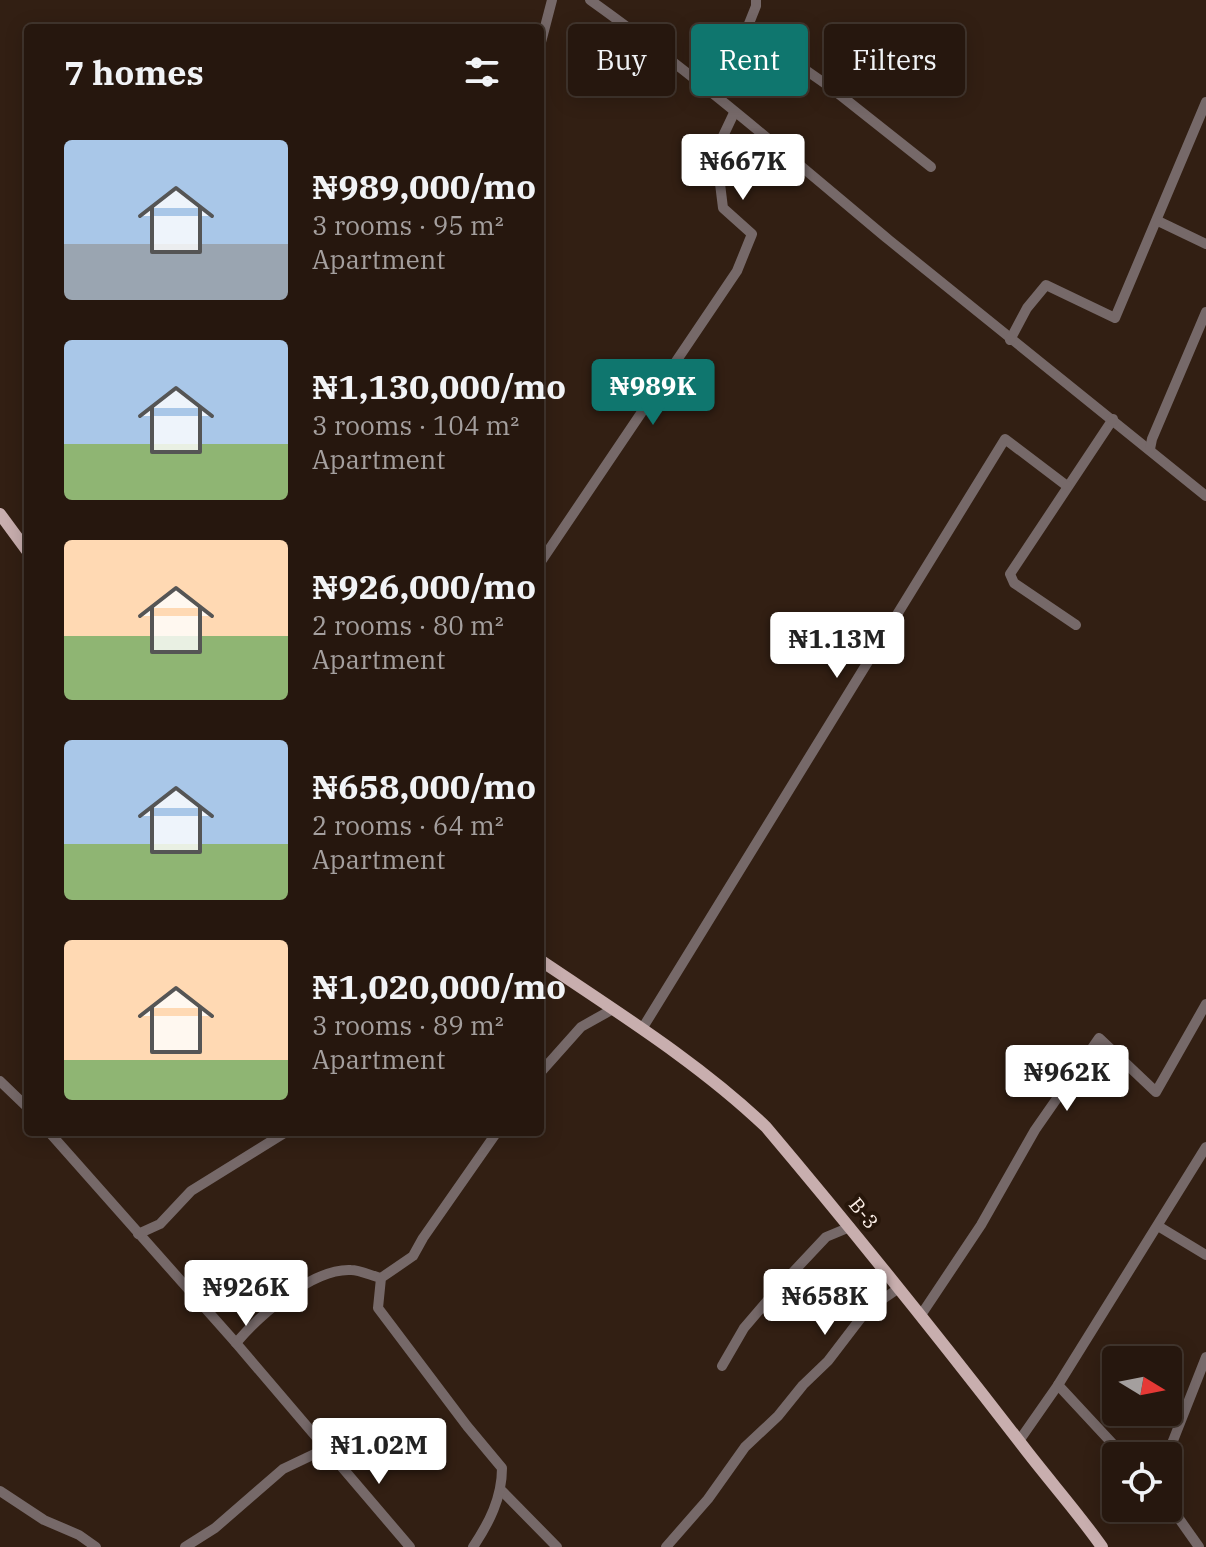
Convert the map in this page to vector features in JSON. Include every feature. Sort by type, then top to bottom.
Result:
[{"type":"main road","points":[[0,514],[24,547]]},
{"type":"main road","name":"B-3","points":[[544,963],[642,1029],[742,1104],[766,1127],[921,1315],[1102,1547]]},
{"type":"street","points":[[544,31],[552,0]]},
{"type":"street","points":[[590,0],[691,76]]},
{"type":"street","points":[[749,24],[756,0]]},
{"type":"street","points":[[808,72],[931,167]]},
{"type":"street","points":[[713,96],[1206,496]]},
{"type":"street","points":[[1010,340],[1027,308],[1046,285],[1115,318],[1206,102]]},
{"type":"street","points":[[544,557],[737,271],[752,234],[723,208],[716,151],[734,113]]},
{"type":"street","points":[[1158,221],[1206,244]]},
{"type":"street","points":[[1150,449],[1206,312]]},
{"type":"street","points":[[1076,625],[1014,583],[1010,574],[1113,419]]},
{"type":"street","points":[[642,1029],[1005,439],[1067,486]]},
{"type":"street","points":[[921,1315],[981,1225],[1035,1130],[1099,1038],[1156,1092],[1206,1004]]},
{"type":"street","points":[[544,1069],[581,1027],[613,1009]]},
{"type":"street","points":[[0,1081],[24,1104]]},
{"type":"street","points":[[52,1136],[236,1343],[325,1449],[338,1460],[410,1547]]},
{"type":"street","points":[[138,1234],[160,1224],[191,1191],[280,1136]]},
{"type":"street","points":[[236,1343],[259,1316],[325,1274],[350,1270],[381,1278],[413,1256],[494,1136]]},
{"type":"street","points":[[1019,1441],[1058,1385],[1206,1147]]},
{"type":"street","points":[[1158,1226],[1206,1255]]},
{"type":"street","points":[[722,1366],[744,1328],[780,1286],[826,1237],[850,1227]]},
{"type":"street","points":[[381,1278],[378,1308],[502,1468],[502,1491],[473,1547]]},
{"type":"street","points":[[666,1547],[708,1499],[745,1447],[828,1361],[867,1310],[899,1288]]},
{"type":"street","points":[[1173,1442],[1206,1357]]},
{"type":"street","points":[[1058,1385],[1111,1442]]},
{"type":"street","points":[[185,1547],[215,1528],[283,1469],[325,1449]]},
{"type":"street","points":[[0,1491],[44,1520],[79,1535],[96,1547]]},
{"type":"street","points":[[502,1491],[557,1547]]},
{"type":"street","points":[[1181,1522],[1199,1547]]}]
